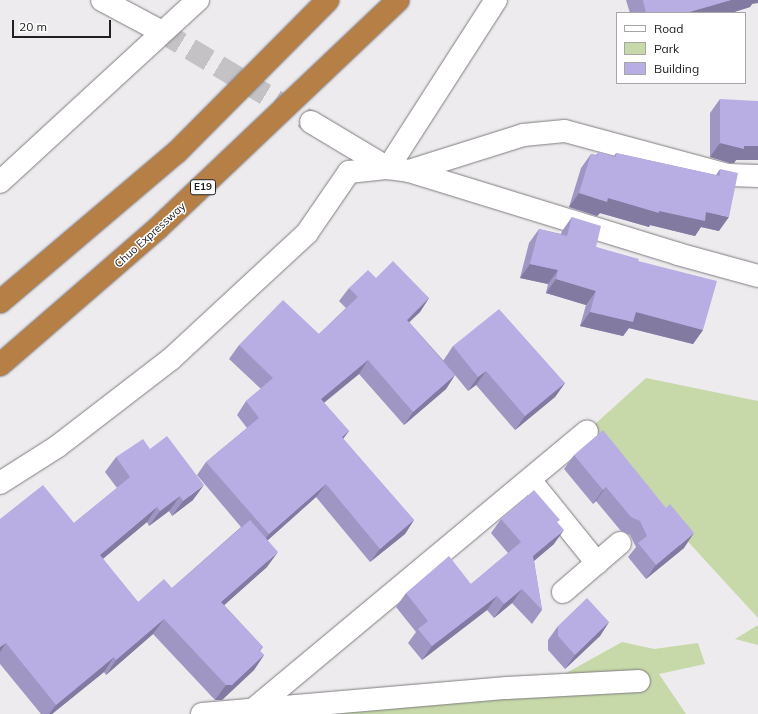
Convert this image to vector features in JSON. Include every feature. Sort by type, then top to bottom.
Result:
[{"type":"highway","points":[[0,302],[177,152],[328,0]]},
{"type":"highway","name":"Chuo Expressway","points":[[0,365],[158,228],[398,0]]},
{"type":"street","points":[[102,0],[162,32]]},
{"type":"street","points":[[0,182],[198,0]]},
{"type":"street","points":[[388,168],[496,0]]},
{"type":"street","points":[[311,122],[388,168]]},
{"type":"street","points":[[409,171],[523,135],[564,131],[728,175],[758,176]]},
{"type":"street","points":[[0,483],[58,446],[171,359],[307,233],[349,172],[388,168],[409,171],[678,254],[758,276]]},
{"type":"street","points":[[254,708],[530,480],[587,431]]},
{"type":"street","points":[[530,480],[597,563]]},
{"type":"street","points":[[563,592],[620,543]]},
{"type":"street","points":[[202,714],[254,708],[507,688],[639,681]]},
{"type":"green space","points":[[646,378],[758,401],[758,618],[592,437],[594,425]]},
{"type":"green space","points":[[758,625],[758,645],[735,639]]},
{"type":"green space","points":[[622,642],[654,649],[698,643],[705,664],[659,674],[686,714],[337,714],[408,705],[561,676]]},
{"type":"building","points":[[643,0],[731,0],[689,12],[646,12]]},
{"type":"building","points":[[720,99],[758,101],[758,146],[744,146],[744,149],[720,143]]},
{"type":"building","points":[[599,152],[616,157],[616,153],[720,176],[720,169],[738,173],[729,217],[706,212],[705,221],[659,211],[659,213],[608,198],[607,202],[579,193],[591,154],[597,156]]},
{"type":"building","points":[[572,217],[601,226],[596,247],[639,259],[638,261],[717,281],[703,330],[636,312],[633,322],[590,312],[596,291],[556,279],[558,270],[530,264],[539,229],[567,236]]},
{"type":"building","points":[[393,261],[429,298],[407,320],[455,375],[413,412],[368,360],[321,399],[349,431],[342,437],[414,520],[380,549],[326,484],[269,534],[206,462],[259,418],[246,401],[273,378],[239,345],[283,300],[319,334],[358,297],[349,288],[368,270],[376,278]]},
{"type":"building","points":[[499,309],[565,383],[525,416],[486,371],[478,377],[453,346]]},
{"type":"building","points":[[603,430],[666,508],[670,504],[694,533],[656,565],[638,543],[647,536],[640,521],[631,517],[606,487],[603,490],[574,455]]},
{"type":"building","points":[[167,436],[204,485],[183,501],[180,496],[160,511],[157,507],[100,555],[138,602],[164,579],[172,588],[250,520],[278,552],[221,602],[263,647],[259,650],[264,655],[232,685],[226,685],[164,619],[116,660],[114,657],[56,705],[6,643],[0,647],[0,519],[43,485],[74,523],[130,477],[116,457],[143,439],[150,449]]},
{"type":"building","points":[[534,490],[560,520],[557,522],[564,530],[533,556],[542,610],[522,589],[504,604],[497,596],[432,646],[418,629],[428,621],[406,593],[449,556],[471,584],[521,542],[501,519]]},
{"type":"building","points":[[587,598],[609,622],[575,655],[558,636],[558,626]]},
{"type":"tunnel","points":[[162,32],[311,122]]}]
